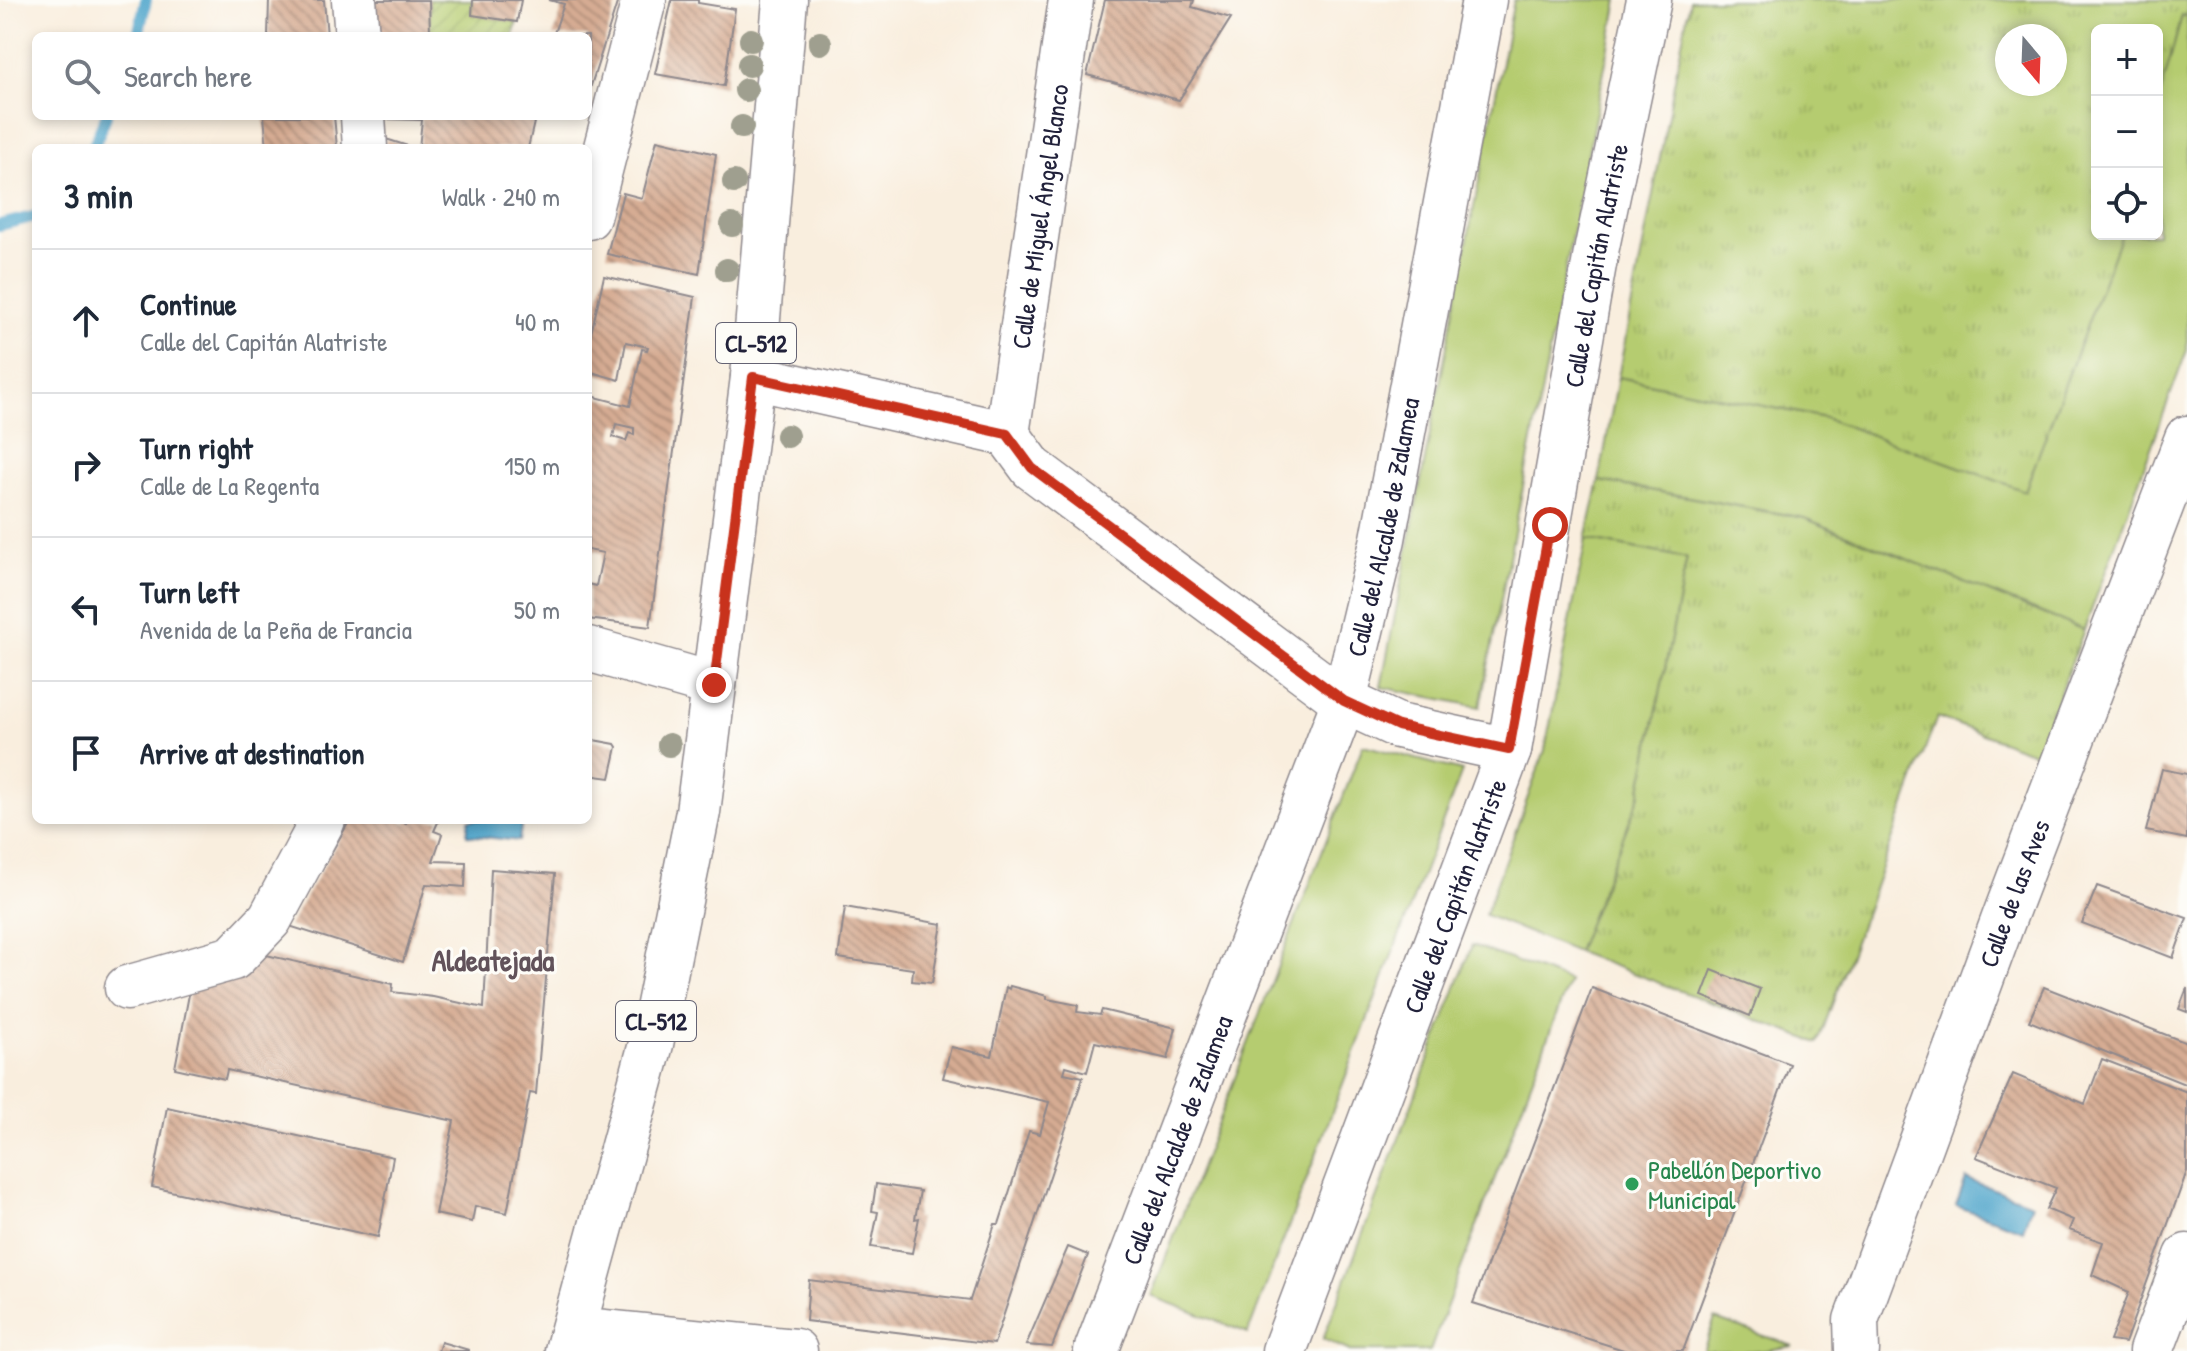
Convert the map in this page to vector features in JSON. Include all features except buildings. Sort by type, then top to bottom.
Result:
[{"type":"street","points":[[354,0],[357,32]]},
{"type":"street","points":[[592,202],[644,0]]},
{"type":"street","name":"CL-512","points":[[570,1340],[651,1044],[698,812],[753,377],[785,0]]},
{"type":"street","name":"Calle de Miguel Ángel Blanco","points":[[1007,434],[1071,0]]},
{"type":"street","name":"Calle del Alcalde de Zalamea","points":[[1096,1351],[1344,701],[1383,539],[1484,0]]},
{"type":"street","name":"Calle del Capitán Alatriste","points":[[1284,1351],[1509,750],[1597,247],[1649,0]]},
{"type":"street","points":[[363,120],[365,144]]},
{"type":"street","points":[[753,377],[1007,434],[1032,468],[1344,701],[1398,726],[1509,750]]},
{"type":"street","name":"Calle de las Aves","points":[[1857,1351],[1856,1320],[2007,910],[2187,438]]},
{"type":"street","points":[[592,650],[714,685]]},
{"type":"street","points":[[127,988],[233,958],[270,919],[321,824]]},
{"type":"street","points":[[2151,1351],[2187,1256]]},
{"type":"street","points":[[570,1340],[795,1351]]},
{"type":"green space","points":[[429,0],[473,0],[472,15],[517,22],[514,32],[430,32]]},
{"type":"green space","points":[[1514,0],[1618,0],[1480,707],[1381,687]]},
{"type":"green space","points":[[1690,0],[2187,0],[2187,16],[2182,15],[2163,85],[2163,24],[2091,24],[2091,240],[2119,240],[2025,491],[1825,418],[1618,377]]},
{"type":"green space","points":[[2182,15],[2187,16],[2187,350],[2084,630],[1804,518],[1599,481],[1618,377],[1825,418],[2025,490],[2119,240],[2163,240],[2163,85]]},
{"type":"green space","points":[[1599,481],[1804,518],[2084,630],[2036,754],[1937,717],[1818,1043],[1577,952],[1640,795],[1687,558],[1586,539]]},
{"type":"green space","points":[[1586,539],[1687,558],[1640,795],[1577,952],[1485,915],[1545,750]]},
{"type":"green space","points":[[1363,745],[1462,771],[1248,1333],[1151,1296]]},
{"type":"green space","points":[[1472,945],[1569,981],[1430,1351],[1350,1351],[1323,1339]]},
{"type":"green space","points":[[1715,1319],[1793,1346],[1762,1351],[1703,1351]]},
{"type":"water","points":[[468,824],[521,824],[519,841],[467,835]]},
{"type":"water","points":[[1966,1179],[2032,1203],[2023,1230],[1956,1206]]},
{"type":"waterway","points":[[139,32],[146,0]]},
{"type":"waterway","points":[[95,144],[104,120]]},
{"type":"waterway","points":[[0,225],[32,217]]},
{"type":"place","name":"Pabellón Deportivo Municipal","points":[[1632,1184]]},
{"type":"district","name":"Aldeatejada","points":[[493,960]]},
{"type":"route","points":[[714,685],[753,377],[1007,434],[1032,468],[1344,701],[1398,726],[1509,750],[1550,525]]}]
